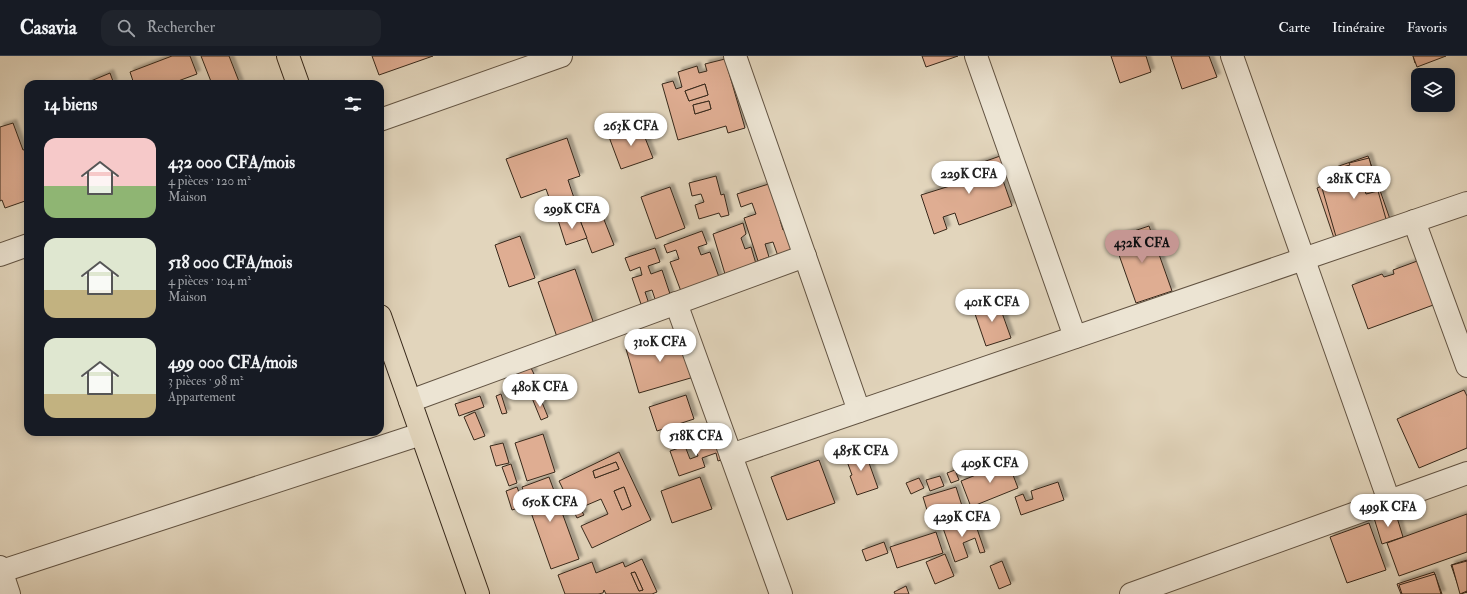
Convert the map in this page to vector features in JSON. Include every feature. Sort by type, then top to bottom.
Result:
[{"type":"highway","points":[[288,56],[297,80]]},
{"type":"highway","points":[[384,327],[478,594]]},
{"type":"street","points":[[384,119],[561,56]]},
{"type":"street","points":[[735,56],[859,412]]},
{"type":"street","points":[[976,56],[1075,338]]},
{"type":"street","points":[[1232,56],[1389,501]]},
{"type":"street","points":[[731,455],[1467,203]]},
{"type":"street","points":[[1414,221],[1467,366]]},
{"type":"street","points":[[0,255],[24,246]]},
{"type":"street","points":[[410,401],[805,256]]},
{"type":"street","points":[[676,303],[781,594]]},
{"type":"street","points":[[10,594],[1,569],[421,434]]},
{"type":"street","points":[[1132,594],[1179,586],[1389,501],[1467,473]]},
{"type":"building","points":[[172,56],[190,56],[197,74],[181,80],[133,80],[130,72]]},
{"type":"building","points":[[201,56],[229,56],[238,80],[210,80]]},
{"type":"building","points":[[372,56],[433,56],[379,75]]},
{"type":"building","points":[[922,56],[958,56],[926,67]]},
{"type":"building","points":[[1111,56],[1146,56],[1151,72],[1120,83]]},
{"type":"building","points":[[1171,56],[1209,56],[1217,77],[1182,89]]},
{"type":"building","points":[[1413,56],[1437,56],[1415,63]]},
{"type":"building","points":[[1413,56],[1446,56],[1417,67]]},
{"type":"building","points":[[725,59],[745,128],[728,133],[726,126],[678,140],[662,84],[673,81],[676,89],[682,87],[678,72],[697,66],[699,73],[707,71],[705,64]],"holes":[[[705,84],[708,95],[689,101],[685,91]],[[709,101],[711,109],[695,114],[693,105]]]},
{"type":"building","points":[[110,73],[113,80],[93,80]]},
{"type":"building","points":[[705,84],[708,95],[689,101],[685,91]]},
{"type":"building","points":[[709,101],[711,109],[695,114],[693,105]]},
{"type":"building","points":[[13,123],[24,150],[24,201],[5,208],[2,200],[0,201],[0,127]]},
{"type":"building","points":[[640,125],[653,158],[621,169],[609,137]]},
{"type":"building","points":[[567,138],[580,176],[568,180],[578,210],[556,217],[546,189],[521,198],[506,159]]},
{"type":"building","points":[[1003,155],[1008,169],[1000,172],[1012,206],[959,225],[955,213],[943,217],[947,229],[934,234],[921,195],[953,185],[949,174]]},
{"type":"building","points":[[1368,156],[1391,222],[1335,241],[1317,188],[1340,179],[1336,167]]},
{"type":"building","points":[[1369,158],[1375,180],[1363,184],[1366,194],[1378,191],[1388,226],[1337,240],[1322,188],[1341,183],[1337,167],[1339,168],[1350,165],[1349,163]]},
{"type":"building","points":[[716,176],[721,195],[724,194],[729,215],[721,217],[719,213],[699,219],[695,205],[704,202],[701,194],[692,196],[689,183]]},
{"type":"building","points":[[775,182],[787,217],[780,220],[783,230],[790,228],[797,250],[779,259],[773,242],[765,244],[769,257],[758,261],[744,218],[756,214],[752,203],[741,207],[737,194]]},
{"type":"building","points":[[670,187],[685,228],[656,239],[641,197]]},
{"type":"building","points":[[599,207],[614,245],[592,253],[578,215]]},
{"type":"building","points":[[578,215],[587,238],[566,245],[558,220]]},
{"type":"building","points":[[743,223],[746,234],[741,238],[745,249],[751,247],[757,267],[734,274],[725,274],[713,234]]},
{"type":"building","points":[[1149,226],[1172,291],[1136,303],[1113,238]]},
{"type":"building","points":[[702,231],[707,244],[698,247],[701,255],[710,252],[720,280],[682,294],[670,262],[679,259],[676,250],[667,253],[664,245]]},
{"type":"building","points":[[520,236],[535,278],[509,287],[495,245]]},
{"type":"building","points":[[655,248],[660,262],[648,266],[651,274],[662,270],[671,297],[656,302],[652,290],[645,292],[649,304],[642,307],[632,278],[642,275],[640,267],[630,271],[625,258]]},
{"type":"building","points":[[1420,260],[1436,304],[1368,329],[1352,285],[1382,274],[1384,277],[1394,274],[1393,270]]},
{"type":"building","points":[[575,269],[595,327],[558,340],[538,282]]},
{"type":"building","points":[[996,296],[1011,338],[986,346],[974,311],[990,306],[988,299]]},
{"type":"building","points":[[680,333],[694,377],[639,393],[626,349]]},
{"type":"building","points":[[530,366],[534,374],[517,381],[513,373]]},
{"type":"building","points":[[1464,390],[1467,396],[1467,448],[1419,468],[1397,419]]},
{"type":"building","points":[[501,394],[507,413],[502,414],[496,396]]},
{"type":"building","points":[[539,395],[548,417],[541,420],[532,398]]},
{"type":"building","points":[[686,395],[694,419],[657,431],[649,407]]},
{"type":"building","points":[[480,396],[484,407],[459,416],[455,404]]},
{"type":"building","points":[[475,412],[485,436],[474,440],[464,417]]},
{"type":"building","points":[[543,434],[555,472],[527,481],[515,443]]},
{"type":"building","points":[[717,441],[729,457],[718,461],[716,453],[702,458],[705,467],[679,476],[670,451],[685,446],[690,459],[698,456],[695,448]]},
{"type":"building","points":[[503,443],[509,463],[496,466],[490,446]]},
{"type":"building","points":[[864,449],[878,488],[857,495],[845,456]]},
{"type":"building","points":[[619,452],[651,520],[592,548],[581,526],[608,514],[601,499],[580,508],[584,515],[577,518],[559,481]],"holes":[[[616,462],[619,469],[595,478],[593,471]],[[624,487],[631,506],[622,510],[614,491]]]},
{"type":"building","points":[[819,460],[835,503],[787,520],[771,477]]},
{"type":"building","points":[[616,462],[619,469],[595,478],[593,471]]},
{"type":"building","points":[[1008,462],[1018,488],[971,507],[961,481]]},
{"type":"building","points":[[511,464],[517,483],[509,486],[502,467]]},
{"type":"building","points":[[955,470],[959,480],[951,483],[947,473]]},
{"type":"building","points":[[940,476],[944,486],[930,491],[926,480]]},
{"type":"building","points":[[549,477],[579,559],[551,569],[522,487]]},
{"type":"building","points":[[700,477],[712,509],[672,523],[661,491]]},
{"type":"building","points":[[919,478],[924,488],[911,494],[906,483]]},
{"type":"building","points":[[1058,482],[1064,500],[1021,515],[1015,497],[1023,494],[1026,501],[1033,499],[1031,491]]},
{"type":"building","points":[[517,487],[524,506],[512,510],[506,491]]},
{"type":"building","points":[[624,487],[631,506],[622,510],[614,491]]},
{"type":"building","points":[[956,487],[963,509],[930,520],[923,497]]},
{"type":"building","points":[[1395,511],[1403,537],[1382,544],[1374,518]]},
{"type":"building","points":[[1467,514],[1467,552],[1399,576],[1387,543]]},
{"type":"building","points":[[973,517],[985,552],[980,553],[975,538],[963,543],[968,557],[955,562],[943,528]]},
{"type":"building","points":[[1369,523],[1386,570],[1347,583],[1330,537]]},
{"type":"building","points":[[936,532],[943,553],[897,568],[890,547]]},
{"type":"building","points":[[884,542],[888,553],[866,561],[862,550]]},
{"type":"building","points":[[945,554],[954,576],[935,584],[926,562]]},
{"type":"building","points":[[642,559],[657,592],[652,594],[606,594],[604,590],[603,593],[598,594],[565,594],[558,575],[592,562],[596,573],[623,562],[625,567]],"holes":[[[635,572],[643,590],[639,591],[631,573]]]},
{"type":"building","points":[[1467,560],[1467,592],[1461,594],[1451,565]]},
{"type":"building","points":[[1002,561],[1011,584],[999,589],[990,566]]},
{"type":"building","points":[[1467,561],[1467,591],[1460,594],[1452,565]]},
{"type":"building","points":[[635,572],[643,590],[639,591],[631,573]]},
{"type":"building","points":[[1434,572],[1442,594],[1401,594],[1397,584]]},
{"type":"building","points":[[1435,574],[1441,594],[1402,594],[1399,585]]},
{"type":"building","points":[[906,586],[909,594],[895,594],[894,592]]}]
